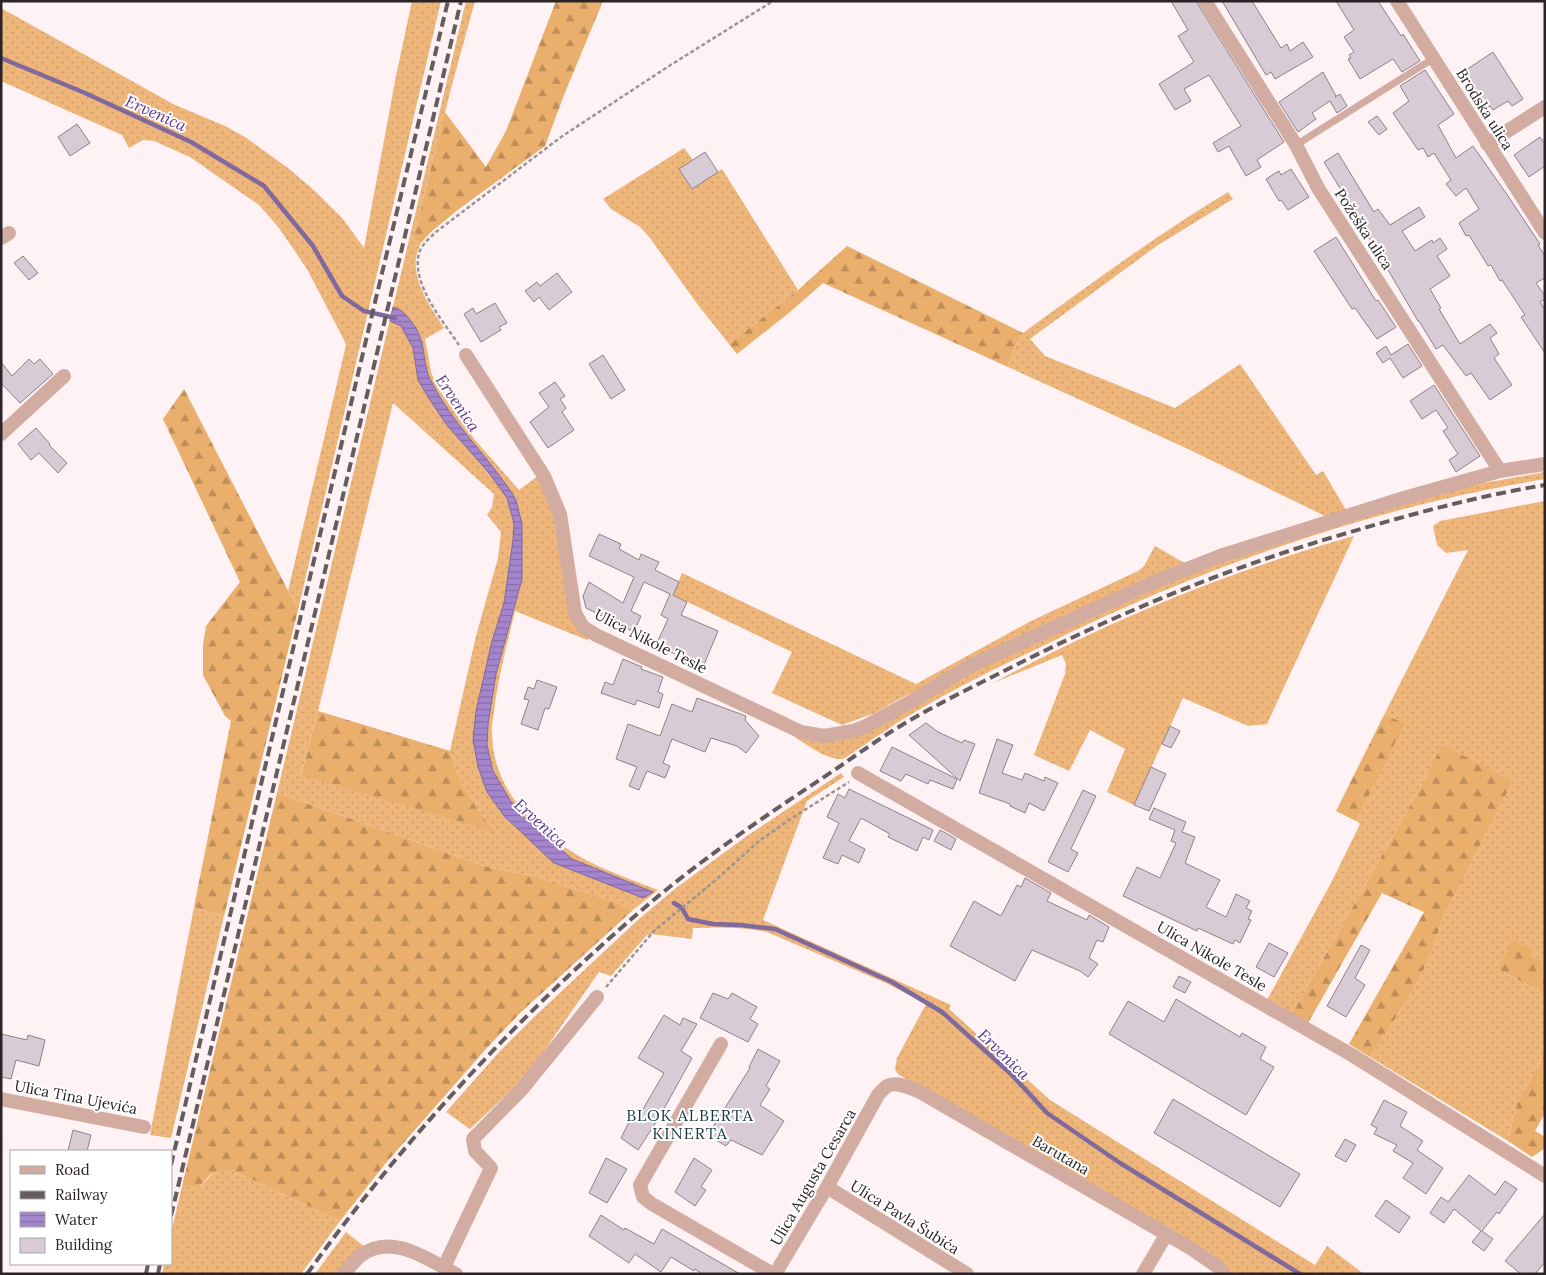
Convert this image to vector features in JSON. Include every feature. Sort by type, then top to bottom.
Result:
[{"type":"street","name":"Požeška ulica","points":[[1205,1],[1296,145],[1318,188],[1500,471]]},
{"type":"street","name":"Brodska ulica","points":[[1397,1],[1545,234]]},
{"type":"street","points":[[1487,144],[1545,107]]},
{"type":"street","name":"Ulica Nikole Tesle","points":[[466,355],[544,476],[560,514],[575,613],[583,627],[596,635],[801,732],[824,736],[844,733],[866,726],[914,700],[968,667],[1154,582],[1220,556],[1309,527],[1500,471],[1545,464]]},
{"type":"street","points":[[1,434],[64,376]]},
{"type":"street","name":"Ulica Nikole Tesle","points":[[860,774],[1352,1055],[1543,1171]]},
{"type":"street","points":[[344,1274],[359,1257],[371,1249],[386,1246],[403,1248],[450,1270],[491,1168],[474,1151],[473,1139],[522,1089],[597,997]]},
{"type":"street","points":[[721,1044],[640,1185],[643,1197],[652,1204],[774,1274]]},
{"type":"street","name":"Barutana","points":[[878,1095],[887,1086],[894,1084],[920,1092],[1192,1249],[1218,1267],[1224,1274]]},
{"type":"street","name":"Ulica Augusta Cesarca","points":[[774,1274],[827,1187],[878,1095]]},
{"type":"street","name":"Ulica Tina Ujevića","points":[[1,1099],[144,1127]]},
{"type":"street","name":"Ulica Pavla Šubića","points":[[827,1187],[967,1274]]},
{"type":"street","points":[[1143,1274],[1166,1235]]},
{"type":"lane","points":[[1296,145],[1434,58]]},
{"type":"path","points":[[466,355],[428,299],[420,278],[418,266],[419,253],[424,244],[436,232],[561,136],[773,1]]},
{"type":"path","points":[[597,997],[654,931],[758,841],[860,774]]},
{"type":"shaded area","points":[[412,1],[441,1],[298,610],[288,591],[346,345],[342,336],[307,269],[279,228],[259,205],[190,157],[154,141],[143,140],[129,148],[122,135],[1,81],[1,8],[173,104],[225,126],[245,137],[288,168],[316,192],[343,219],[364,248]]},
{"type":"shaded area","points":[[466,1],[475,1],[413,239],[421,243],[417,254],[417,277],[426,299],[444,328],[425,339],[431,372],[437,387],[475,440],[519,490],[539,475],[554,511],[589,638],[587,640],[515,611],[500,674],[492,723],[495,757],[502,778],[512,797],[542,830],[560,844],[598,866],[658,890],[633,910],[618,903],[536,877],[484,866],[277,793]],"holes":[[[393,403],[494,494],[492,507],[487,515],[501,532],[498,558],[476,636],[450,751],[458,777],[478,810],[494,831],[301,774]]]},
{"type":"shaded area","points":[[684,148],[693,160],[692,189],[722,169],[798,290],[729,344],[698,305],[650,238],[640,227],[611,209],[603,199]]},
{"type":"shaded area","points":[[1228,192],[1233,199],[1158,245],[1030,339],[1045,356],[1175,408],[1240,364],[1316,475],[1323,471],[1346,510],[1329,518],[1188,449],[1008,367],[1015,346],[1023,333],[1099,278]]},
{"type":"shaded area","points":[[1545,472],[1545,479],[1418,505],[1355,523],[1230,565],[1169,589],[1109,615],[965,684],[906,717],[845,758],[839,759],[827,756],[796,738],[798,734],[831,741],[991,662],[1181,575],[1390,508],[1478,484]]},
{"type":"shaded area","points":[[1545,501],[1545,962],[1532,956],[1534,951],[1498,969],[1545,994],[1545,1054],[1517,1103],[1508,1141],[1370,1057],[1421,975],[1436,940],[1441,922],[1513,781],[1442,746],[1292,1014],[1267,1000],[1331,883],[1360,824],[1356,821],[1404,723],[1384,715],[1468,550],[1446,553],[1437,545],[1433,526],[1440,521]]},
{"type":"shaded area","points":[[1354,536],[1267,724],[1248,726],[1183,698],[1134,805],[1107,792],[1125,749],[1090,730],[1069,771],[1034,755],[1065,674],[1066,664],[1062,655],[993,683],[1080,639],[1170,599],[1261,565]]},
{"type":"shaded area","points":[[1155,546],[1188,565],[899,699],[875,713],[842,725],[772,693],[792,652],[673,595],[682,573],[916,684],[1031,621],[1138,571],[1144,566]]},
{"type":"shaded area","points":[[841,773],[844,777],[807,801],[763,920],[951,1005],[949,1009],[1050,1100],[1315,1265],[1327,1246],[1364,1274],[1232,1274],[1220,1260],[1210,1253],[899,1075],[895,1070],[897,1058],[926,1004],[888,984],[767,932],[758,930],[693,928],[692,939],[647,935],[611,976],[599,972],[533,1067],[516,1086],[470,1129],[446,1112],[500,1051],[534,1017],[640,918],[676,888],[744,838]]},
{"type":"shaded area","points":[[194,907],[224,916],[171,1138],[150,1135]]},
{"type":"shaded area","points":[[217,1170],[232,1170],[340,1221],[301,1274],[162,1274],[164,1265],[172,1265],[172,1229],[182,1186],[199,1188]]},
{"type":"shaded area","points":[[346,1232],[365,1247],[342,1274],[315,1274]]},
{"type":"green space","points":[[556,1],[603,1],[545,146],[459,209],[431,232],[421,243],[413,239],[445,112],[486,167],[506,131]]},
{"type":"green space","points":[[847,246],[1023,333],[1015,346],[1008,367],[823,283],[737,354],[729,344],[798,290]]},
{"type":"green space","points":[[184,389],[298,610],[224,916],[194,907],[231,721],[225,716],[203,675],[203,645],[206,626],[240,582],[163,419]]},
{"type":"green space","points":[[318,711],[450,751],[458,777],[478,810],[495,832],[301,775]]},
{"type":"green space","points":[[1384,715],[1405,723],[1356,821],[1336,811]]},
{"type":"green space","points":[[1442,745],[1513,781],[1441,922],[1436,940],[1421,975],[1370,1057],[1349,1044],[1424,912],[1382,893],[1308,1023],[1292,1014],[1423,783]]},
{"type":"green space","points":[[277,793],[484,866],[536,877],[618,903],[633,910],[520,1013],[485,1050],[385,1164],[340,1221],[232,1170],[212,1173],[199,1188],[182,1186]]},
{"type":"green space","points":[[1513,940],[1534,951],[1532,956],[1545,962],[1545,994],[1498,969]]},
{"type":"green space","points":[[1545,1054],[1545,1113],[1535,1131],[1545,1137],[1545,1148],[1532,1157],[1508,1141],[1517,1103]]},
{"type":"water","points":[[393,307],[405,314],[416,328],[420,336],[428,373],[439,396],[458,424],[510,490],[516,500],[522,524],[522,579],[496,674],[488,724],[487,745],[493,771],[516,810],[572,859],[653,892],[643,898],[554,863],[505,817],[487,792],[478,767],[473,739],[476,711],[492,641],[504,603],[514,523],[507,498],[489,473],[446,424],[418,380],[413,348],[401,326],[390,321]]},
{"type":"building","points":[[1171,1],[1196,1],[1284,142],[1257,160],[1261,167],[1246,176],[1229,146],[1218,152],[1213,143],[1241,126],[1209,75],[1184,89],[1191,101],[1175,110],[1159,84],[1194,62],[1178,36],[1188,30]]},
{"type":"building","points":[[1222,1],[1252,1],[1281,48],[1287,44],[1290,51],[1303,42],[1313,57],[1275,79],[1271,72],[1266,75]]},
{"type":"building","points":[[1336,1],[1378,1],[1401,36],[1403,34],[1420,61],[1402,72],[1393,59],[1360,79],[1348,59],[1351,58],[1349,55],[1354,52],[1344,37],[1354,30]]},
{"type":"building","points":[[1493,52],[1523,99],[1512,106],[1508,101],[1493,110],[1490,106],[1483,110],[1460,74]]},
{"type":"building","points":[[1425,70],[1454,114],[1438,125],[1456,158],[1473,146],[1540,244],[1538,245],[1545,256],[1545,278],[1536,283],[1545,296],[1545,299],[1540,302],[1545,310],[1545,353],[1521,317],[1525,315],[1502,280],[1500,281],[1491,265],[1488,266],[1469,235],[1466,236],[1459,223],[1479,209],[1466,188],[1456,196],[1446,184],[1451,180],[1434,153],[1428,157],[1423,148],[1418,150],[1393,113],[1409,101],[1400,86]]},
{"type":"building","points":[[1323,72],[1335,97],[1340,94],[1347,106],[1337,113],[1330,101],[1312,113],[1316,119],[1298,132],[1279,102]]},
{"type":"building","points":[[1377,116],[1387,129],[1379,135],[1368,122]]},
{"type":"building","points":[[77,124],[90,143],[70,156],[58,137]]},
{"type":"building","points":[[1540,137],[1545,144],[1545,166],[1529,177],[1514,155]]},
{"type":"building","points":[[705,152],[718,172],[692,189],[679,169]]},
{"type":"building","points":[[1338,153],[1374,212],[1378,209],[1390,225],[1419,207],[1425,217],[1402,231],[1415,251],[1432,240],[1433,243],[1440,238],[1447,249],[1437,256],[1450,276],[1430,289],[1441,308],[1439,309],[1460,344],[1490,324],[1497,333],[1490,338],[1499,354],[1494,358],[1512,385],[1490,400],[1471,373],[1466,376],[1443,345],[1436,349],[1371,241],[1353,219],[1357,216],[1324,162]]},
{"type":"building","points":[[1291,169],[1309,197],[1288,210],[1281,200],[1279,201],[1266,179],[1279,171],[1281,175]]},
{"type":"building","points":[[1336,237],[1376,301],[1378,300],[1396,327],[1377,339],[1355,308],[1352,309],[1314,251]]},
{"type":"building","points":[[23,256],[38,273],[29,280],[14,263]]},
{"type":"building","points":[[557,273],[572,292],[549,310],[539,297],[534,302],[525,291],[537,282],[540,286]]},
{"type":"building","points":[[495,303],[507,323],[499,327],[501,330],[481,342],[464,314],[473,308],[476,314]]},
{"type":"building","points":[[1408,344],[1422,366],[1403,378],[1390,358],[1383,363],[1376,353],[1386,346],[1391,355]]},
{"type":"building","points":[[603,355],[625,390],[611,399],[589,364]]},
{"type":"building","points":[[29,359],[34,364],[40,359],[53,374],[20,403],[1,383],[1,362],[12,376]]},
{"type":"building","points":[[555,382],[565,396],[560,399],[566,408],[562,412],[574,430],[548,448],[530,422],[549,407],[539,393]]},
{"type":"building","points":[[1434,385],[1480,456],[1456,472],[1449,460],[1458,454],[1443,431],[1448,428],[1436,410],[1422,419],[1410,401]]},
{"type":"building","points":[[36,428],[49,445],[67,463],[58,473],[39,453],[31,460],[18,444]]},
{"type":"building","points":[[599,534],[621,544],[619,549],[639,560],[641,554],[659,562],[655,570],[679,582],[673,595],[687,602],[681,615],[718,631],[703,667],[656,645],[668,619],[661,615],[670,594],[644,582],[631,611],[641,616],[634,632],[586,608],[583,596],[589,582],[623,603],[634,577],[589,556]]},
{"type":"building","points":[[623,659],[642,667],[641,669],[663,677],[658,692],[663,694],[659,708],[637,700],[635,705],[601,693],[605,682],[613,685]]},
{"type":"building","points":[[537,680],[557,687],[549,709],[545,708],[538,730],[521,724],[529,700],[524,699],[528,687],[534,689]]},
{"type":"building","points":[[697,698],[746,716],[745,720],[759,736],[746,753],[737,746],[711,738],[705,752],[672,739],[663,763],[670,766],[665,778],[647,771],[639,790],[629,786],[637,767],[616,759],[628,724],[660,736],[672,704],[692,712]]},
{"type":"building","points":[[926,723],[938,732],[962,743],[964,740],[975,744],[960,781],[909,735]]},
{"type":"building","points":[[1170,726],[1180,731],[1171,748],[1162,744]]},
{"type":"building","points":[[997,739],[1013,745],[1002,773],[1022,780],[1025,773],[1044,781],[1045,777],[1058,783],[1044,811],[1029,803],[1025,813],[1010,806],[1010,804],[979,793]]},
{"type":"building","points":[[892,747],[957,779],[953,789],[930,780],[928,784],[906,774],[901,781],[880,771]]},
{"type":"building","points":[[1151,767],[1166,774],[1149,811],[1134,805]]},
{"type":"building","points":[[849,789],[933,830],[929,840],[923,837],[917,851],[888,837],[890,834],[861,818],[849,841],[865,849],[859,863],[842,855],[838,864],[823,858],[839,823],[827,817],[838,794],[845,798]]},
{"type":"building","points":[[1083,790],[1096,796],[1071,849],[1078,853],[1068,872],[1048,862]]},
{"type":"building","points":[[1154,808],[1186,822],[1182,832],[1195,837],[1185,863],[1220,880],[1206,907],[1226,917],[1236,894],[1250,901],[1246,908],[1252,911],[1248,919],[1251,920],[1240,943],[1235,940],[1233,944],[1198,928],[1197,931],[1123,896],[1137,867],[1160,878],[1176,843],[1171,841],[1175,830],[1149,819]]},
{"type":"building","points":[[940,830],[956,839],[951,850],[934,841]]},
{"type":"building","points":[[1025,878],[1051,893],[1047,901],[1087,920],[1089,915],[1109,927],[1103,942],[1097,940],[1089,958],[1098,964],[1088,977],[1080,971],[1032,950],[1015,981],[950,946],[974,901],[1001,916],[1017,885],[1021,887]]},
{"type":"building","points":[[1269,943],[1288,953],[1274,977],[1256,967]]},
{"type":"building","points":[[1361,945],[1370,950],[1355,978],[1365,985],[1346,1017],[1327,1006]]},
{"type":"building","points":[[1179,976],[1191,982],[1185,993],[1173,987]]},
{"type":"building","points":[[713,993],[728,999],[732,993],[757,1007],[750,1019],[758,1024],[748,1042],[700,1018]]},
{"type":"building","points":[[1176,999],[1240,1037],[1242,1033],[1266,1047],[1260,1059],[1274,1067],[1246,1115],[1109,1034],[1128,1001],[1164,1022]]},
{"type":"building","points":[[664,1015],[680,1025],[683,1018],[697,1024],[681,1051],[692,1058],[660,1116],[638,1150],[621,1138],[631,1118],[636,1121],[664,1073],[638,1058]]},
{"type":"building","points":[[1,1034],[27,1040],[28,1035],[45,1040],[39,1066],[16,1060],[11,1079],[1,1077]]},
{"type":"building","points":[[758,1049],[780,1061],[766,1086],[770,1089],[760,1105],[784,1121],[762,1155],[731,1140],[726,1146],[708,1135],[750,1068]]},
{"type":"building","points":[[1173,1099],[1300,1174],[1280,1207],[1154,1133]]},
{"type":"building","points":[[1384,1100],[1407,1112],[1400,1126],[1423,1141],[1417,1150],[1443,1168],[1426,1194],[1403,1178],[1413,1163],[1393,1151],[1397,1145],[1374,1134],[1377,1128],[1371,1125]]},
{"type":"building","points":[[73,1130],[91,1135],[87,1150],[68,1150]]},
{"type":"building","points":[[1345,1139],[1356,1145],[1346,1162],[1335,1156]]},
{"type":"building","points":[[606,1158],[627,1169],[607,1203],[589,1193]]},
{"type":"building","points":[[694,1158],[712,1170],[701,1187],[706,1190],[695,1206],[675,1192]]},
{"type":"building","points":[[1469,1175],[1495,1195],[1505,1181],[1517,1189],[1499,1214],[1497,1212],[1482,1231],[1493,1239],[1484,1251],[1472,1242],[1481,1231],[1454,1209],[1444,1223],[1430,1213],[1441,1197],[1448,1202]]},
{"type":"building","points":[[1386,1200],[1410,1217],[1399,1233],[1375,1216]]},
{"type":"building","points":[[1545,1214],[1545,1262],[1535,1274],[1521,1274],[1505,1261]]},
{"type":"building","points":[[601,1215],[624,1230],[625,1228],[654,1244],[662,1229],[740,1274],[702,1274],[671,1257],[661,1272],[635,1254],[629,1263],[589,1236]]},
{"type":"waterway","name":"Ervenica","points":[[1,58],[85,93],[191,142],[264,186],[313,246],[342,296],[364,311],[395,318]]},
{"type":"waterway","name":"Ervenica","points":[[674,903],[682,908],[688,919],[713,924],[775,929],[892,982],[942,1012],[1011,1074],[1047,1113],[1120,1163],[1300,1274]]},
{"type":"railway","points":[[172,1161],[448,1]]},
{"type":"railway","points":[[172,1212],[461,1]]},
{"type":"railway","points":[[307,1274],[385,1172],[470,1075],[514,1029],[607,940],[656,898],[716,851],[887,734],[981,682],[1092,628],[1217,576],[1303,546],[1396,519],[1470,500],[1545,485]]},
{"type":"railway","points":[[146,1274],[148,1265]]},
{"type":"railway","points":[[158,1274],[160,1265]]},
{"type":"district","name":"BLOK ALBERTA KINERTA","points":[[690,1124]]}]
